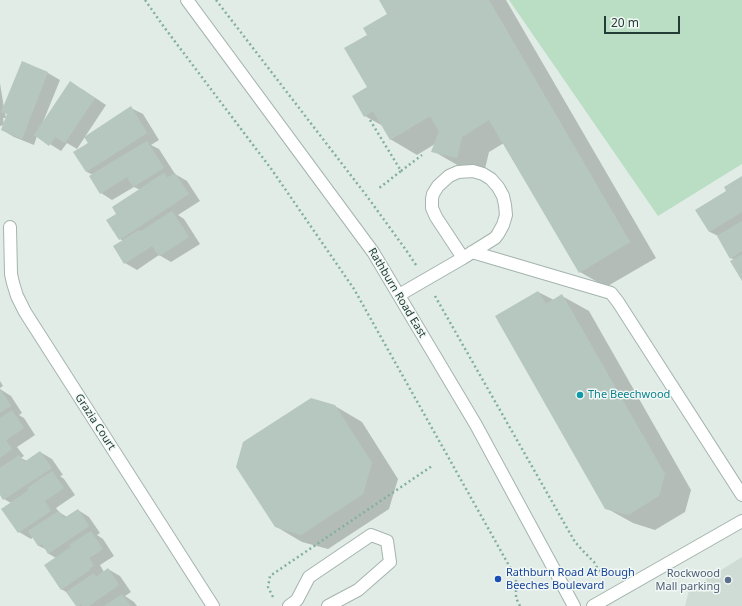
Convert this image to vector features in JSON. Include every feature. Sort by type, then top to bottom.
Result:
[{"type":"street","name":"Rathburn Road East","points":[[187,0],[373,252],[476,425],[574,606]]},
{"type":"street","points":[[399,295],[468,255],[495,238],[498,234],[506,215],[504,200],[498,186],[487,176],[473,171],[458,172],[444,179],[435,190],[432,199],[432,208],[436,217],[468,255],[611,293],[742,495]]},
{"type":"street","name":"Grazia Court","points":[[10,227],[11,274],[17,296],[25,312],[213,606]]},
{"type":"street","points":[[593,606],[742,521]]},
{"type":"street","points":[[297,604],[309,577],[371,535],[387,541],[390,562],[358,590],[328,606]]},
{"type":"path","points":[[145,0],[168,33],[272,170],[354,289],[516,578],[516,598],[520,606]]},
{"type":"path","points":[[370,120],[401,171]]},
{"type":"path","points":[[378,189],[422,155]]},
{"type":"shaded area","name":"Rockwood Mall parking","points":[[742,557],[742,606],[685,606],[689,590]]},
{"type":"green space","points":[[509,0],[742,0],[742,164],[658,216]]},
{"type":"building","points":[[379,0],[489,0],[630,242],[579,273],[489,120],[462,137],[457,158],[431,152],[439,131],[430,116],[390,140],[373,111],[364,117],[352,96],[367,87],[344,48],[367,35],[363,28],[387,14]]},
{"type":"building","points":[[22,61],[48,72],[22,139],[1,130],[7,114],[1,112]]},
{"type":"building","points":[[70,81],[95,98],[65,143],[55,137],[49,146],[34,135]]},
{"type":"building","points":[[131,106],[147,133],[86,172],[73,152],[88,143],[84,137]]},
{"type":"building","points":[[147,141],[164,168],[133,187],[127,177],[100,194],[89,176]]},
{"type":"building","points":[[164,173],[167,178],[175,173],[189,194],[119,240],[106,220],[116,214],[112,207]]},
{"type":"building","points":[[742,176],[742,212],[709,232],[695,210],[726,191],[724,187]]},
{"type":"building","points":[[172,211],[189,237],[159,256],[152,246],[124,264],[113,246],[139,230],[141,231]]},
{"type":"building","points":[[742,221],[742,251],[730,259],[717,236]]},
{"type":"building","points":[[742,254],[742,281],[730,261]]},
{"type":"building","name":"The Beechwood","points":[[538,291],[546,304],[562,294],[665,474],[659,496],[628,515],[605,509],[495,316]]},
{"type":"building","points":[[0,389],[11,406],[0,413]]},
{"type":"building","points":[[311,398],[335,405],[372,463],[363,494],[301,535],[275,527],[236,467],[243,442]]},
{"type":"building","points":[[12,410],[24,428],[6,440],[12,449],[0,458],[0,418]]},
{"type":"building","points":[[40,451],[52,468],[3,500],[0,495],[0,468],[19,455],[24,462]]},
{"type":"building","points":[[52,471],[64,488],[45,501],[51,511],[18,533],[1,509],[29,490],[27,488]]},
{"type":"building","points":[[78,509],[89,526],[48,554],[42,544],[38,546],[28,531],[59,511],[64,518]]},
{"type":"building","points":[[91,531],[103,549],[89,558],[94,566],[90,568],[91,569],[61,590],[44,565],[71,547],[69,545]]},
{"type":"building","points":[[108,568],[119,585],[89,606],[82,606],[81,604],[76,606],[66,592],[94,573],[96,577]]},
{"type":"building","points":[[122,594],[131,606],[104,606]]},
{"type":"place","name":"The Beechwood","points":[[580,395]]},
{"type":"place","name":"Rathburn Road At Bough Beeches Boulevard","points":[[498,579]]},
{"type":"place","name":"Rockwood Mall parking","points":[[728,580]]}]
